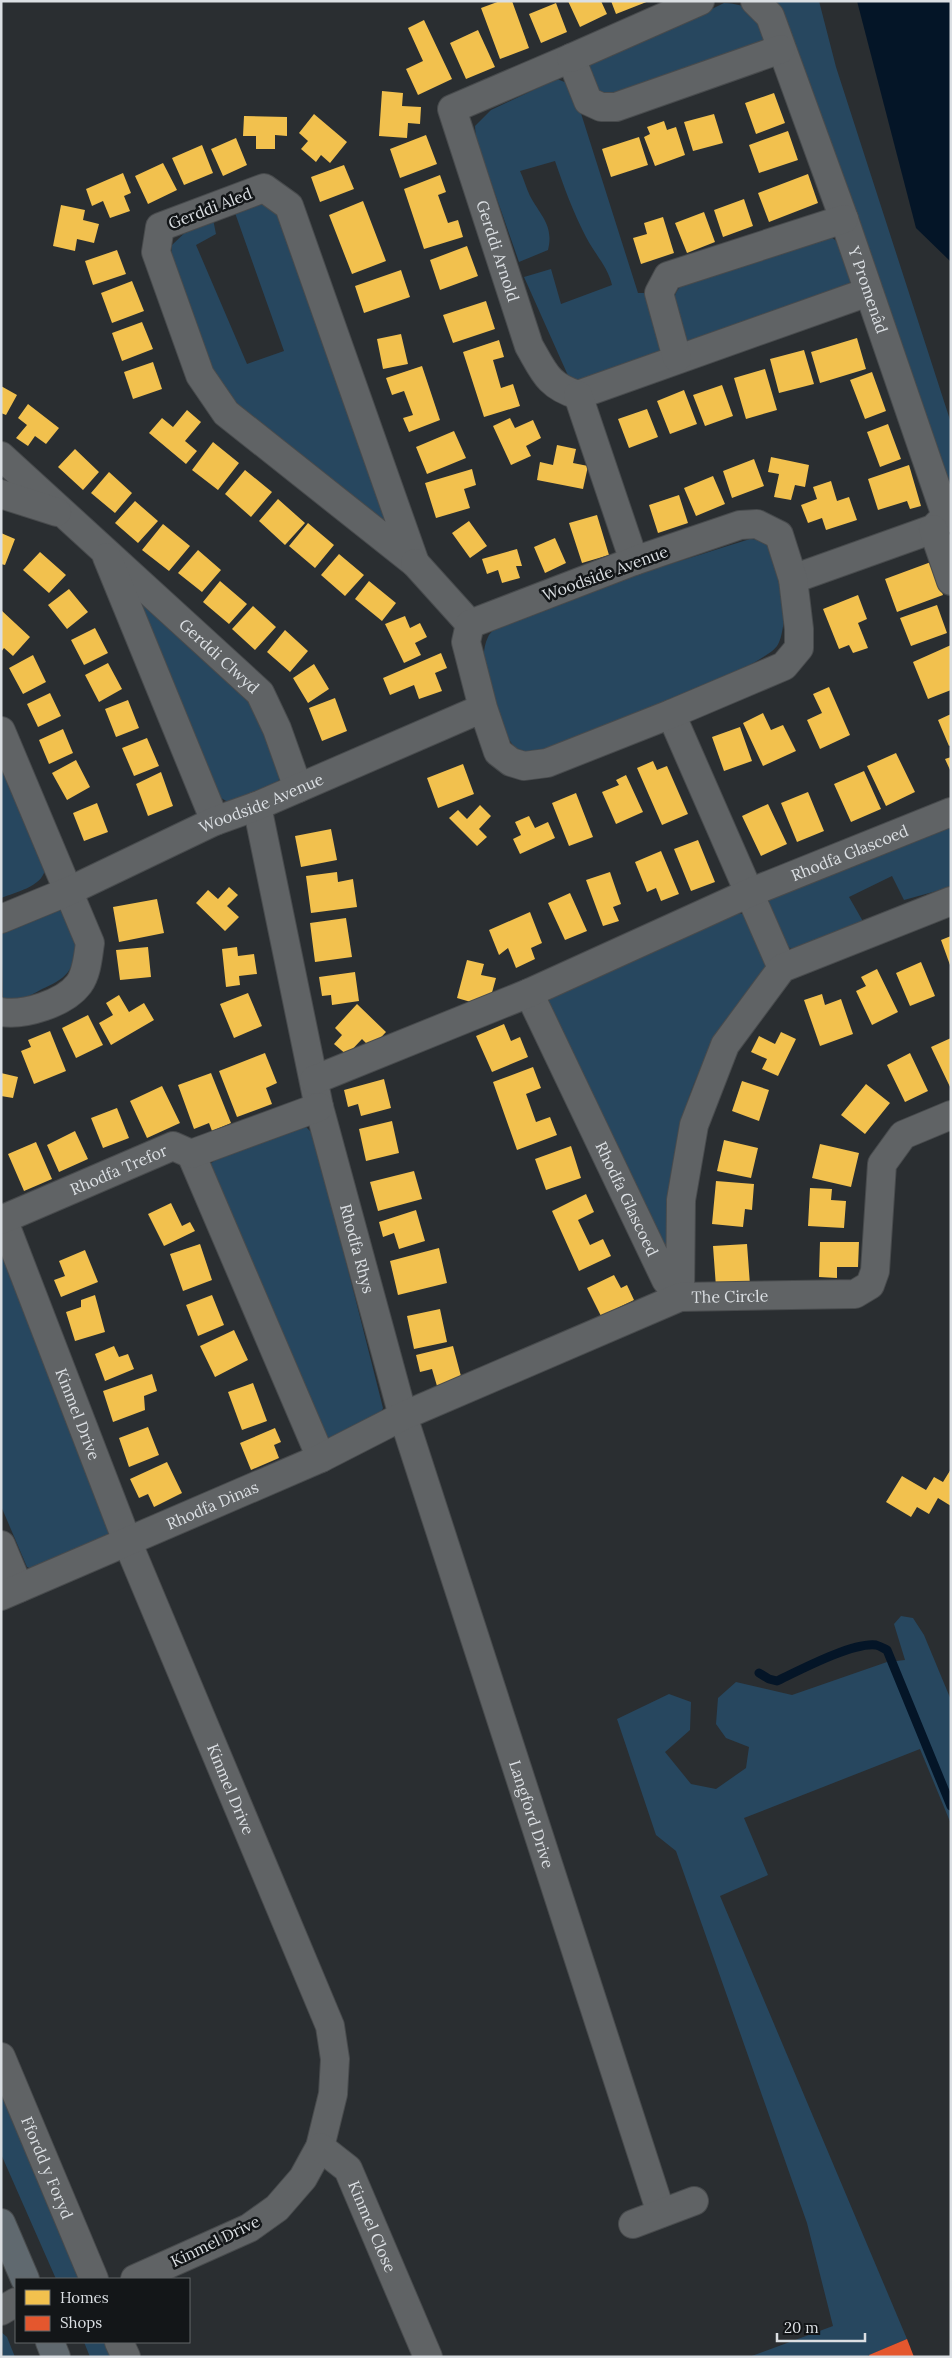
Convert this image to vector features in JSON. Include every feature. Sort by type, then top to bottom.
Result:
[{"type":"main road","points":[[1,2223],[24,2278]]},
{"type":"main road","points":[[50,2343],[56,2357]]},
{"type":"street","name":"Gerddi Arnold","points":[[578,395],[561,390],[549,380],[529,346],[452,109],[700,1]]},
{"type":"street","name":"Y Promenâd","points":[[755,1],[770,16],[780,49],[844,219],[946,516],[933,529]]},
{"type":"street","points":[[571,58],[588,101],[601,107],[616,108],[780,49]]},
{"type":"street","name":"Gerddi Aled","points":[[415,563],[288,206],[264,188],[160,227],[156,252],[159,261],[200,375],[226,413],[415,563],[470,624]]},
{"type":"street","points":[[677,358],[659,293],[668,276],[844,219]]},
{"type":"street","points":[[634,561],[578,395],[677,358],[868,292]]},
{"type":"street","name":"Gerddi Clwyd","points":[[1,456],[260,693],[277,729],[298,788]]},
{"type":"street","points":[[1,494],[66,514]]},
{"type":"street","name":"Woodside Avenue","points":[[757,524],[779,535],[793,579],[799,629],[799,648],[784,666],[671,714],[547,763],[524,766],[511,762],[498,752],[483,708],[466,642],[470,624],[634,561],[740,525],[757,524]]},
{"type":"street","points":[[793,579],[933,529],[951,581]]},
{"type":"street","name":"Gerddi Clwyd","points":[[104,550],[216,821]]},
{"type":"street","name":"Woodside Avenue","points":[[1,919],[69,891],[216,821],[257,806],[483,708]]},
{"type":"street","points":[[671,714],[782,968],[951,901]]},
{"type":"street","points":[[1,731],[90,943],[88,960],[78,984],[60,999],[46,1006],[12,1014],[1,1012]]},
{"type":"street","name":"Rhodfa Rhys","points":[[257,806],[319,1107],[403,1416]]},
{"type":"street","name":"Rhodfa Glascoed","points":[[680,1297],[666,1280],[529,993],[749,893],[951,812]]},
{"type":"street","name":"Rhodfa Glascoed","points":[[680,1297],[681,1200],[694,1125],[725,1045],[782,968]]},
{"type":"street","points":[[314,1080],[529,993]]},
{"type":"street","name":"Rhodfa Trefor","points":[[2,1219],[173,1146],[191,1154],[319,1107]]},
{"type":"street","name":"The Circle","points":[[403,1416],[680,1297],[855,1294],[870,1284],[876,1271],[882,1164],[903,1135],[951,1115]]},
{"type":"street","points":[[191,1154],[320,1458]]},
{"type":"street","name":"Kinmel Drive","points":[[2,1219],[128,1541],[330,2026],[336,2059],[333,2094],[320,2147],[303,2178],[277,2208],[249,2228],[137,2278]]},
{"type":"street","name":"Rhodfa Dinas","points":[[10,1592],[320,1458],[403,1416]]},
{"type":"street","name":"Langford Drive","points":[[403,1416],[661,2213]]},
{"type":"street","points":[[1,1545],[10,1592]]},
{"type":"street","name":"Ffordd y Foryd","points":[[1,2057],[94,2278]]},
{"type":"street","name":"Kinmel Close","points":[[320,2147],[348,2169],[400,2321],[428,2357]]},
{"type":"street","points":[[633,2224],[694,2201]]},
{"type":"street","points":[[1,2311],[15,2303]]},
{"type":"street","points":[[119,2343],[126,2357]]},
{"type":"shaded area","points":[[767,1],[819,1],[836,67],[951,423],[951,505]]},
{"type":"shaded area","points":[[857,1],[951,1],[951,262],[916,228]]},
{"type":"shaded area","points":[[724,3],[748,8],[757,16],[768,38],[760,47],[601,99],[588,65],[667,31]]},
{"type":"shaded area","points":[[557,79],[572,85],[638,293],[653,293],[663,341],[658,358],[584,385],[570,380],[524,277],[551,269],[561,304],[612,285],[610,278],[581,228],[555,161],[520,171],[530,196],[548,228],[549,242],[548,250],[519,262],[476,139],[475,126],[491,110]]},
{"type":"shaded area","points":[[263,203],[277,208],[389,527],[241,410],[206,363],[170,271],[172,245],[195,223],[213,219],[216,234],[196,245],[247,364],[284,351],[234,210]]},
{"type":"shaded area","points":[[828,235],[838,242],[854,278],[848,285],[689,345],[679,342],[673,305],[677,291],[682,284]]},
{"type":"shaded area","points":[[750,539],[764,540],[780,565],[783,575],[785,591],[784,622],[777,646],[764,657],[700,690],[615,727],[547,751],[529,754],[516,748],[505,731],[484,665],[485,646],[489,635],[494,629],[515,618],[600,587]]},
{"type":"shaded area","points":[[149,604],[255,704],[283,774],[276,784],[228,802],[221,798],[136,609]]},
{"type":"shaded area","points":[[1,755],[45,870],[39,881],[33,885],[1,898]]},
{"type":"shaded area","points":[[951,822],[951,887],[904,900],[892,876],[849,897],[865,925],[793,949],[783,945],[767,901],[772,896]]},
{"type":"shaded area","points":[[60,904],[71,919],[76,938],[75,953],[68,972],[56,982],[28,996],[19,999],[3,998],[1,928]]},
{"type":"shaded area","points":[[737,913],[749,915],[765,950],[766,965],[759,981],[739,1006],[713,1045],[690,1094],[677,1142],[674,1167],[671,1217],[672,1267],[546,1000]]},
{"type":"shaded area","points":[[298,1126],[306,1127],[314,1135],[383,1408],[377,1421],[330,1446],[210,1164],[218,1158]]},
{"type":"shaded area","points":[[1,1245],[117,1534],[37,1571],[27,1567],[1,1506]]},
{"type":"shaded area","points":[[901,1616],[913,1618],[924,1635],[951,1700],[951,1824],[920,1749],[744,1818],[768,1875],[720,1896],[907,2339],[865,2357],[749,2357],[833,2326],[807,2223],[676,1851],[656,1835],[617,1719],[669,1694],[691,1702],[690,1730],[665,1752],[691,1784],[716,1789],[746,1768],[749,1747],[726,1738],[716,1724],[718,1698],[736,1682],[792,1695],[887,1662],[905,1660],[894,1624]]},
{"type":"shaded area","points":[[1,2087],[79,2273],[78,2278],[56,2278],[1,2154]]},
{"type":"shaded area","points":[[1,2332],[7,2337],[15,2357],[3,2357]]},
{"type":"shaded area","points":[[84,2343],[108,2343],[115,2357],[90,2357]]},
{"type":"building: Homes","points":[[500,1],[512,1],[529,48],[500,59],[481,8]]},
{"type":"building: Homes","points":[[568,1],[601,1],[607,14],[580,27]]},
{"type":"building: Homes","points":[[611,1],[649,1],[616,14]]},
{"type":"building: Homes","points":[[556,3],[567,32],[541,43],[529,14]]},
{"type":"building: Homes","points":[[424,20],[452,79],[418,95],[406,69],[423,61],[408,28]]},
{"type":"building: Homes","points":[[478,30],[495,67],[466,79],[450,43]]},
{"type":"building: Homes","points":[[382,91],[403,93],[402,106],[421,107],[420,124],[408,123],[407,138],[379,136]]},
{"type":"building: Homes","points":[[774,93],[785,123],[756,134],[745,103]]},
{"type":"building: Homes","points":[[314,114],[347,142],[330,163],[321,155],[316,162],[301,149],[308,141],[299,133]]},
{"type":"building: Homes","points":[[714,114],[723,143],[693,151],[684,122]]},
{"type":"building: Homes","points":[[244,116],[287,117],[287,136],[275,135],[275,149],[256,149],[256,136],[243,136]]},
{"type":"building: Homes","points":[[664,121],[667,130],[676,127],[685,155],[655,166],[644,137],[650,134],[647,127]]},
{"type":"building: Homes","points":[[788,131],[798,160],[759,173],[749,145]]},
{"type":"building: Homes","points":[[426,135],[437,164],[400,178],[390,149]]},
{"type":"building: Homes","points":[[639,137],[648,165],[611,177],[602,149]]},
{"type":"building: Homes","points":[[236,138],[247,165],[223,176],[211,149]]},
{"type":"building: Homes","points":[[202,145],[213,173],[184,185],[172,158]]},
{"type":"building: Homes","points":[[163,163],[177,190],[148,204],[135,176]]},
{"type":"building: Homes","points":[[344,165],[354,189],[320,202],[311,177]]},
{"type":"building: Homes","points":[[123,173],[131,193],[124,196],[130,211],[110,218],[103,201],[92,206],[86,189]]},
{"type":"building: Homes","points":[[808,174],[818,203],[769,222],[758,193]]},
{"type":"building: Homes","points":[[440,175],[446,192],[438,195],[448,223],[458,220],[463,237],[424,249],[404,189]]},
{"type":"building: Homes","points":[[744,199],[753,226],[723,237],[714,210]]},
{"type":"building: Homes","points":[[363,201],[386,261],[352,274],[329,215]]},
{"type":"building: Homes","points":[[61,205],[85,210],[83,220],[99,224],[94,243],[77,239],[75,251],[53,246]]},
{"type":"building: Homes","points":[[704,212],[715,242],[687,253],[675,223]]},
{"type":"building: Homes","points":[[663,217],[674,253],[641,264],[633,238],[647,234],[644,223]]},
{"type":"building: Homes","points":[[467,246],[478,276],[440,290],[430,260]]},
{"type":"building: Homes","points":[[117,250],[126,274],[93,285],[85,261]]},
{"type":"building: Homes","points":[[401,270],[410,297],[364,313],[355,286]]},
{"type":"building: Homes","points":[[132,281],[144,311],[112,323],[101,293]]},
{"type":"building: Homes","points":[[486,301],[495,329],[453,343],[443,315]]},
{"type":"building: Homes","points":[[142,322],[153,349],[122,361],[112,333]]},
{"type":"building: Homes","points":[[401,334],[408,364],[383,369],[377,339]]},
{"type":"building: Homes","points":[[857,338],[866,369],[820,383],[811,352]]},
{"type":"building: Homes","points":[[499,340],[504,357],[493,360],[501,388],[513,384],[520,406],[484,417],[463,352]]},
{"type":"building: Homes","points":[[804,350],[814,384],[779,393],[770,359]]},
{"type":"building: Homes","points":[[153,362],[162,389],[133,399],[124,372]]},
{"type":"building: Homes","points":[[422,366],[440,420],[409,432],[403,418],[413,415],[404,391],[392,395],[386,378]]},
{"type":"building: Homes","points":[[765,369],[777,410],[746,419],[734,378]]},
{"type":"building: Homes","points":[[872,372],[886,411],[865,419],[850,380]]},
{"type":"building: Homes","points":[[722,385],[733,416],[705,426],[693,395]]},
{"type":"building: Homes","points":[[1,386],[17,395],[6,415],[1,413]]},
{"type":"building: Homes","points":[[684,390],[697,424],[670,434],[657,401]]},
{"type":"building: Homes","points":[[28,404],[59,428],[46,444],[35,436],[28,446],[16,438],[27,425],[18,418]]},
{"type":"building: Homes","points":[[647,409],[658,437],[629,448],[618,419]]},
{"type":"building: Homes","points":[[187,410],[201,422],[185,441],[197,451],[186,464],[149,433],[162,418],[173,427]]},
{"type":"building: Homes","points":[[510,418],[515,428],[533,420],[541,438],[526,446],[531,456],[511,465],[493,426]]},
{"type":"building: Homes","points":[[888,424],[901,459],[880,467],[867,432]]},
{"type":"building: Homes","points":[[454,431],[466,458],[427,474],[416,447]]},
{"type":"building: Homes","points":[[213,442],[239,463],[218,490],[192,470]]},
{"type":"building: Homes","points":[[557,445],[576,449],[573,463],[588,466],[583,489],[537,480],[540,462],[553,465]]},
{"type":"building: Homes","points":[[75,449],[99,472],[83,490],[58,467]]},
{"type":"building: Homes","points":[[771,457],[809,465],[805,487],[795,485],[791,500],[774,497],[779,474],[768,472]]},
{"type":"building: Homes","points":[[754,459],[764,486],[732,498],[723,471]]},
{"type":"building: Homes","points":[[909,465],[921,506],[910,509],[907,501],[878,510],[868,479]]},
{"type":"building: Homes","points":[[472,469],[476,485],[464,489],[470,508],[436,518],[425,483]]},
{"type":"building: Homes","points":[[245,470],[272,492],[251,517],[225,494]]},
{"type":"building: Homes","points":[[109,472],[132,493],[115,513],[91,493]]},
{"type":"building: Homes","points":[[713,476],[725,504],[696,516],[684,488]]},
{"type":"building: Homes","points":[[831,481],[837,501],[849,497],[857,520],[826,530],[822,518],[808,523],[801,505],[817,499],[813,487]]},
{"type":"building: Homes","points":[[679,495],[688,523],[658,533],[649,505]]},
{"type":"building: Homes","points":[[278,499],[305,523],[285,545],[259,521]]},
{"type":"building: Homes","points":[[135,501],[158,521],[138,543],[115,523]]},
{"type":"building: Homes","points":[[597,515],[609,555],[582,563],[569,523]]},
{"type":"building: Homes","points":[[469,521],[487,546],[470,558],[452,533]]},
{"type":"building: Homes","points":[[308,523],[334,545],[315,568],[289,546]]},
{"type":"building: Homes","points":[[163,524],[190,546],[169,571],[142,550]]},
{"type":"building: Homes","points":[[1,533],[15,539],[5,565],[1,564]]},
{"type":"building: Homes","points":[[555,538],[566,563],[545,573],[534,547]]},
{"type":"building: Homes","points":[[517,549],[522,566],[516,566],[520,578],[502,583],[498,570],[487,574],[482,559]]},
{"type":"building: Homes","points":[[198,550],[221,570],[202,592],[178,573]]},
{"type":"building: Homes","points":[[40,552],[66,575],[49,593],[23,570]]},
{"type":"building: Homes","points":[[339,554],[364,575],[345,596],[321,575]]},
{"type":"building: Homes","points":[[931,562],[943,595],[897,612],[885,579]]},
{"type":"building: Homes","points":[[220,581],[247,604],[229,624],[203,602]]},
{"type":"building: Homes","points":[[369,581],[396,603],[382,621],[355,599]]},
{"type":"building: Homes","points":[[69,589],[88,612],[67,629],[48,605]]},
{"type":"building: Homes","points":[[858,595],[867,619],[858,623],[868,648],[853,653],[849,645],[839,649],[823,609]]},
{"type":"building: Homes","points":[[937,605],[947,633],[911,646],[900,618]]},
{"type":"building: Homes","points":[[253,606],[276,627],[255,650],[232,629]]},
{"type":"building: Homes","points":[[1,610],[30,637],[13,656],[4,648],[1,652]]},
{"type":"building: Homes","points":[[405,616],[410,628],[420,623],[427,637],[415,643],[421,655],[404,663],[385,624]]},
{"type":"building: Homes","points":[[95,628],[108,653],[84,665],[71,640]]},
{"type":"building: Homes","points":[[285,630],[308,651],[290,672],[267,652]]},
{"type":"building: Homes","points":[[951,645],[951,690],[928,699],[913,662]]},
{"type":"building: Homes","points":[[441,653],[447,668],[435,673],[442,691],[419,699],[414,685],[390,695],[383,678]]},
{"type":"building: Homes","points":[[33,655],[46,682],[23,694],[9,668]]},
{"type":"building: Homes","points":[[108,663],[122,689],[99,702],[85,675]]},
{"type":"building: Homes","points":[[314,664],[329,689],[308,703],[293,678]]},
{"type":"building: Homes","points":[[829,687],[850,735],[820,749],[807,720],[822,713],[813,694]]},
{"type":"building: Homes","points":[[50,693],[61,716],[38,727],[27,704]]},
{"type":"building: Homes","points":[[335,698],[347,731],[322,741],[309,708]]},
{"type":"building: Homes","points":[[128,700],[139,728],[116,737],[105,709]]},
{"type":"building: Homes","points":[[763,713],[771,730],[783,725],[796,751],[763,766],[743,723]]},
{"type":"building: Homes","points":[[951,714],[951,745],[949,746],[938,720]]},
{"type":"building: Homes","points":[[740,727],[752,761],[724,771],[712,737]]},
{"type":"building: Homes","points":[[63,729],[73,753],[49,764],[39,740]]},
{"type":"building: Homes","points":[[147,738],[159,766],[134,776],[122,748]]},
{"type":"building: Homes","points":[[896,753],[915,792],[886,806],[867,766]]},
{"type":"building: Homes","points":[[951,757],[951,772],[945,759]]},
{"type":"building: Homes","points":[[76,760],[90,787],[67,800],[52,773]]},
{"type":"building: Homes","points":[[653,761],[657,770],[667,766],[688,814],[662,825],[637,768]]},
{"type":"building: Homes","points":[[463,764],[474,794],[438,808],[427,778]]},
{"type":"building: Homes","points":[[864,771],[881,809],[851,822],[834,784]]},
{"type":"building: Homes","points":[[161,772],[173,806],[148,816],[136,784]]},
{"type":"building: Homes","points":[[626,775],[643,812],[616,824],[602,792],[619,785],[616,780]]},
{"type":"building: Homes","points":[[808,792],[824,831],[797,842],[781,803]]},
{"type":"building: Homes","points":[[576,793],[593,837],[569,846],[552,803]]},
{"type":"building: Homes","points":[[97,803],[108,832],[84,841],[73,813]]},
{"type":"building: Homes","points":[[768,804],[787,844],[761,856],[742,816]]},
{"type":"building: Homes","points":[[480,805],[491,816],[479,829],[487,837],[477,846],[449,818],[458,810],[467,819]]},
{"type":"building: Homes","points":[[529,816],[535,828],[548,822],[555,838],[520,854],[513,839],[521,835],[515,822]]},
{"type":"building: Homes","points":[[331,829],[337,860],[301,867],[295,836]]},
{"type":"building: Homes","points":[[698,840],[715,882],[691,891],[674,849]]},
{"type":"building: Homes","points":[[661,851],[679,894],[661,901],[656,888],[647,892],[635,862]]},
{"type":"building: Homes","points":[[337,872],[338,882],[353,879],[357,907],[311,913],[306,876]]},
{"type":"building: Homes","points":[[610,872],[621,904],[613,907],[619,921],[603,926],[586,880]]},
{"type":"building: Homes","points":[[229,887],[238,895],[227,906],[239,917],[225,931],[196,903],[208,890],[218,899]]},
{"type":"building: Homes","points":[[570,893],[587,931],[565,940],[548,903]]},
{"type":"building: Homes","points":[[157,899],[164,933],[119,942],[113,907]]},
{"type":"building: Homes","points":[[530,912],[542,943],[531,948],[535,959],[516,968],[508,948],[499,955],[489,930]]},
{"type":"building: Homes","points":[[346,918],[352,957],[315,962],[310,923]]},
{"type":"building: Homes","points":[[951,936],[951,965],[950,965],[941,940]]},
{"type":"building: Homes","points":[[148,947],[151,977],[120,980],[116,950]]},
{"type":"building: Homes","points":[[237,947],[238,956],[254,954],[257,974],[239,976],[240,985],[226,987],[222,949]]},
{"type":"building: Homes","points":[[467,960],[484,964],[481,975],[496,978],[488,1007],[457,998]]},
{"type":"building: Homes","points":[[921,962],[935,996],[910,1006],[896,973]]},
{"type":"building: Homes","points":[[877,969],[898,1012],[872,1025],[856,991],[866,986],[861,977]]},
{"type":"building: Homes","points":[[355,972],[359,1001],[332,1005],[331,995],[322,996],[319,977]]},
{"type":"building: Homes","points":[[248,993],[262,1026],[234,1038],[220,1004]]},
{"type":"building: Homes","points":[[822,994],[825,1005],[841,999],[853,1034],[820,1046],[804,1000]]},
{"type":"building: Homes","points":[[119,995],[129,1012],[144,1003],[154,1020],[111,1045],[99,1023],[113,1015],[106,1003]]},
{"type":"building: Homes","points":[[357,1004],[386,1032],[371,1048],[362,1039],[347,1055],[334,1044],[342,1035],[335,1028]]},
{"type":"building: Homes","points":[[88,1015],[103,1045],[76,1058],[62,1028]]},
{"type":"building: Homes","points":[[504,1024],[511,1041],[520,1037],[528,1057],[492,1072],[476,1036]]},
{"type":"building: Homes","points":[[50,1031],[66,1071],[34,1084],[21,1051],[31,1047],[28,1040]]},
{"type":"building: Homes","points":[[781,1032],[796,1039],[778,1076],[762,1069],[767,1059],[751,1052],[759,1036],[775,1044]]},
{"type":"building: Homes","points":[[951,1038],[951,1089],[931,1047]]},
{"type":"building: Homes","points":[[265,1053],[277,1083],[266,1088],[272,1104],[237,1117],[219,1071]]},
{"type":"building: Homes","points":[[910,1053],[928,1091],[905,1102],[887,1065]]},
{"type":"building: Homes","points":[[533,1067],[541,1088],[526,1094],[536,1122],[550,1117],[557,1135],[517,1150],[493,1082]]},
{"type":"building: Homes","points":[[1,1073],[18,1077],[13,1098],[1,1096]]},
{"type":"building: Homes","points":[[211,1073],[231,1123],[212,1131],[209,1123],[194,1129],[178,1085]]},
{"type":"building: Homes","points":[[384,1079],[391,1108],[361,1116],[358,1104],[348,1107],[344,1090]]},
{"type":"building: Homes","points":[[742,1081],[769,1090],[759,1121],[732,1111]]},
{"type":"building: Homes","points":[[866,1084],[890,1103],[865,1134],[841,1115]]},
{"type":"building: Homes","points":[[162,1086],[180,1123],[147,1138],[130,1101]]},
{"type":"building: Homes","points":[[117,1108],[129,1138],[103,1148],[91,1118]]},
{"type":"building: Homes","points":[[392,1121],[399,1153],[366,1161],[359,1129]]},
{"type":"building: Homes","points":[[75,1131],[88,1159],[59,1172],[47,1145]]},
{"type":"building: Homes","points":[[724,1140],[758,1148],[751,1178],[717,1171]]},
{"type":"building: Homes","points":[[36,1142],[52,1179],[24,1191],[8,1154]]},
{"type":"building: Homes","points":[[820,1144],[859,1153],[851,1187],[812,1178]]},
{"type":"building: Homes","points":[[571,1146],[581,1178],[546,1190],[535,1159]]},
{"type":"building: Homes","points":[[414,1171],[422,1199],[378,1211],[370,1182]]},
{"type":"building: Homes","points":[[716,1181],[754,1184],[752,1210],[745,1209],[743,1227],[712,1224]]},
{"type":"building: Homes","points":[[810,1188],[832,1189],[831,1200],[846,1201],[844,1228],[808,1226]]},
{"type":"building: Homes","points":[[586,1194],[594,1212],[578,1220],[590,1245],[603,1239],[611,1256],[579,1271],[552,1211]]},
{"type":"building: Homes","points":[[171,1203],[182,1226],[190,1222],[195,1231],[164,1246],[148,1214]]},
{"type":"building: Homes","points":[[416,1210],[425,1241],[399,1249],[394,1233],[383,1237],[379,1222]]},
{"type":"building: Homes","points":[[820,1242],[859,1242],[858,1267],[837,1267],[837,1278],[819,1277]]},
{"type":"building: Homes","points":[[200,1244],[212,1280],[183,1291],[170,1254]]},
{"type":"building: Homes","points":[[747,1244],[750,1285],[716,1287],[713,1246]]},
{"type":"building: Homes","points":[[439,1248],[447,1283],[398,1295],[390,1261]]},
{"type":"building: Homes","points":[[85,1250],[98,1282],[61,1297],[54,1280],[65,1276],[59,1261]]},
{"type":"building: Homes","points":[[614,1275],[621,1288],[627,1285],[634,1300],[601,1316],[587,1288]]},
{"type":"building: Homes","points":[[95,1295],[105,1332],[75,1341],[66,1312],[81,1307],[81,1300]]},
{"type":"building: Homes","points":[[212,1295],[224,1325],[198,1336],[186,1305]]},
{"type":"building: Homes","points":[[440,1309],[447,1342],[414,1349],[407,1316]]},
{"type":"building: Homes","points":[[234,1330],[248,1360],[215,1377],[200,1346]]},
{"type":"building: Homes","points":[[114,1346],[119,1357],[128,1354],[134,1369],[105,1381],[95,1354]]},
{"type":"building: Homes","points":[[453,1346],[462,1380],[437,1386],[432,1369],[420,1372],[416,1355]]},
{"type":"building: Homes","points":[[152,1374],[157,1391],[144,1396],[145,1410],[113,1422],[103,1391]]},
{"type":"building: Homes","points":[[253,1383],[267,1421],[242,1430],[228,1392]]},
{"type":"building: Homes","points":[[148,1427],[159,1455],[129,1467],[119,1438]]},
{"type":"building: Homes","points":[[275,1428],[281,1442],[274,1445],[279,1458],[251,1470],[240,1443]]},
{"type":"building: Homes","points":[[167,1462],[182,1493],[154,1507],[148,1494],[139,1498],[130,1479]]},
{"type":"building: Homes","points":[[951,1469],[951,1506],[938,1498],[929,1514],[917,1507],[911,1517],[886,1502],[902,1476],[926,1490],[934,1477],[943,1482]]},
{"type":"building: Shops","points":[[907,2339],[914,2357],[870,2357],[869,2355]]},
{"type":"waterway","points":[[759,1673],[777,1681],[826,1658],[854,1648],[876,1645],[887,1650],[951,1806]]}]
